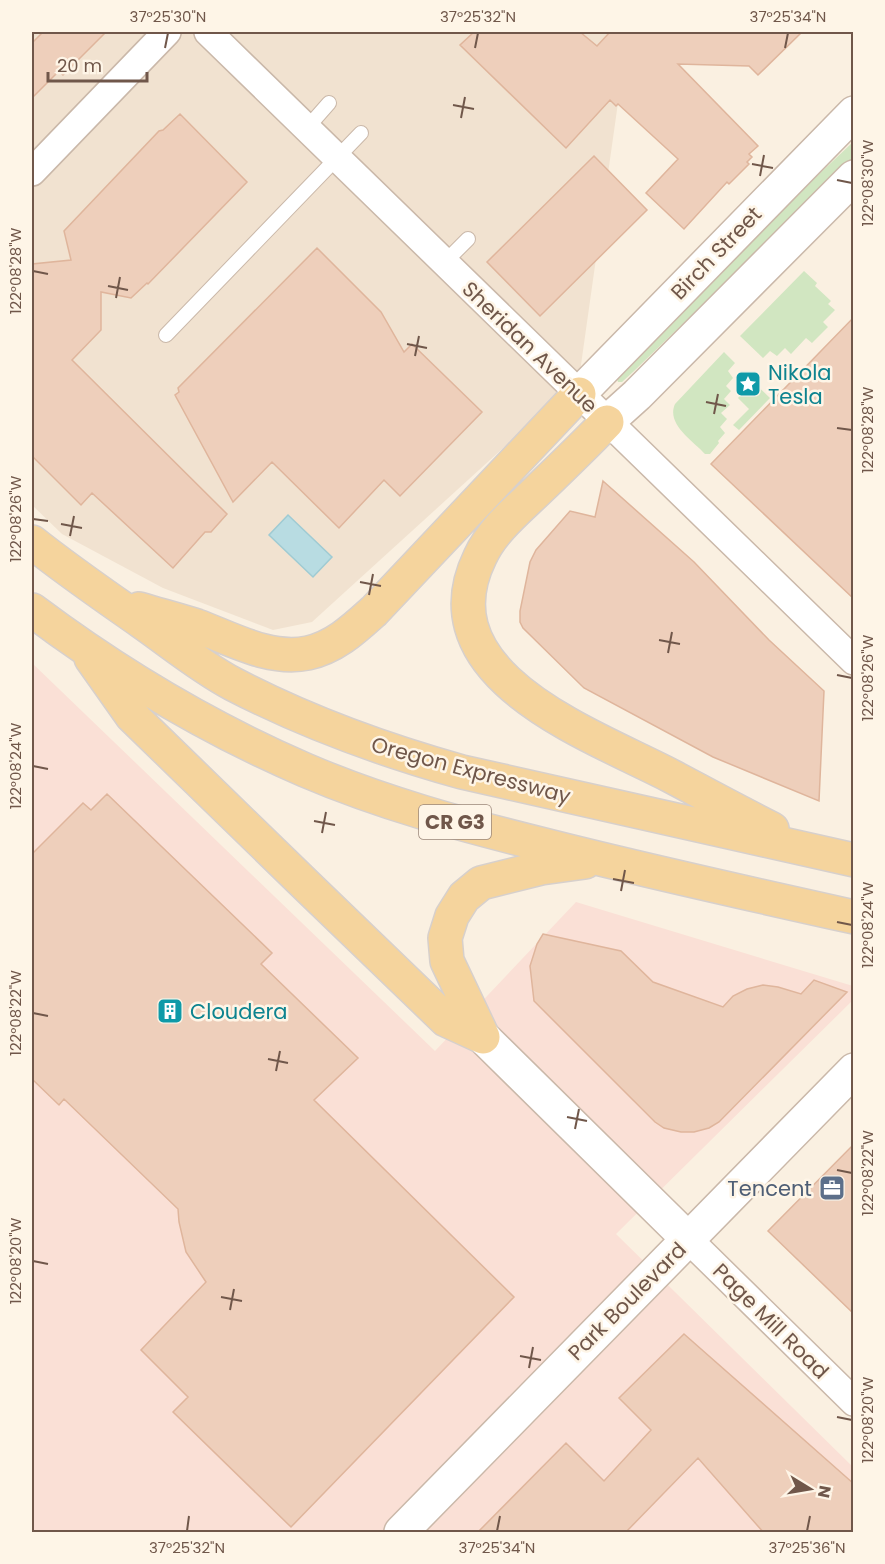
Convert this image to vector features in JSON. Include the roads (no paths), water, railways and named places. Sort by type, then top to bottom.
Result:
[{"type":"main road","points":[[113,601],[195,626],[264,651],[286,655],[308,652],[331,645],[351,632],[374,611],[579,394]]},
{"type":"main road","points":[[607,422],[496,531],[480,555],[470,578],[468,608],[473,635],[487,660],[506,680],[565,723],[615,750],[670,775],[720,804],[817,851]]},
{"type":"main road","name":"Oregon Expressway","points":[[32,542],[62,566],[194,659],[231,682],[326,727],[372,745],[462,772],[854,860]]},
{"type":"main road","name":"CR G3","points":[[32,610],[84,650],[258,749],[307,771],[419,811],[602,860],[854,917]]},
{"type":"main road","points":[[84,650],[132,716],[299,879],[446,1020],[483,1038]]},
{"type":"main road","points":[[483,1038],[468,1002],[447,962],[445,938],[452,916],[464,897],[481,884],[541,868],[602,860]]},
{"type":"street","points":[[32,172],[166,32]]},
{"type":"street","name":"Sheridan Avenue","points":[[208,32],[854,662]]},
{"type":"street","name":"Birch Street","points":[[579,394],[854,113]]},
{"type":"street","name":"Birch Street","points":[[607,422],[637,395],[854,177]]},
{"type":"street","name":"Page Mill Road","points":[[483,1038],[854,1402]]},
{"type":"street","name":"Park Boulevard","points":[[401,1533],[854,1070]]},
{"type":"lane","points":[[307,128],[329,104]]},
{"type":"lane","points":[[166,335],[362,133]]},
{"type":"lane","points":[[444,263],[468,239]]},
{"type":"water","points":[[288,515],[332,557],[313,577],[269,535]]},
{"type":"place","name":"Nikola Tesla","points":[[748,384]]},
{"type":"place","name":"Cloudera","points":[[170,1011]]},
{"type":"place","name":"Tencent","points":[[832,1188]]}]
